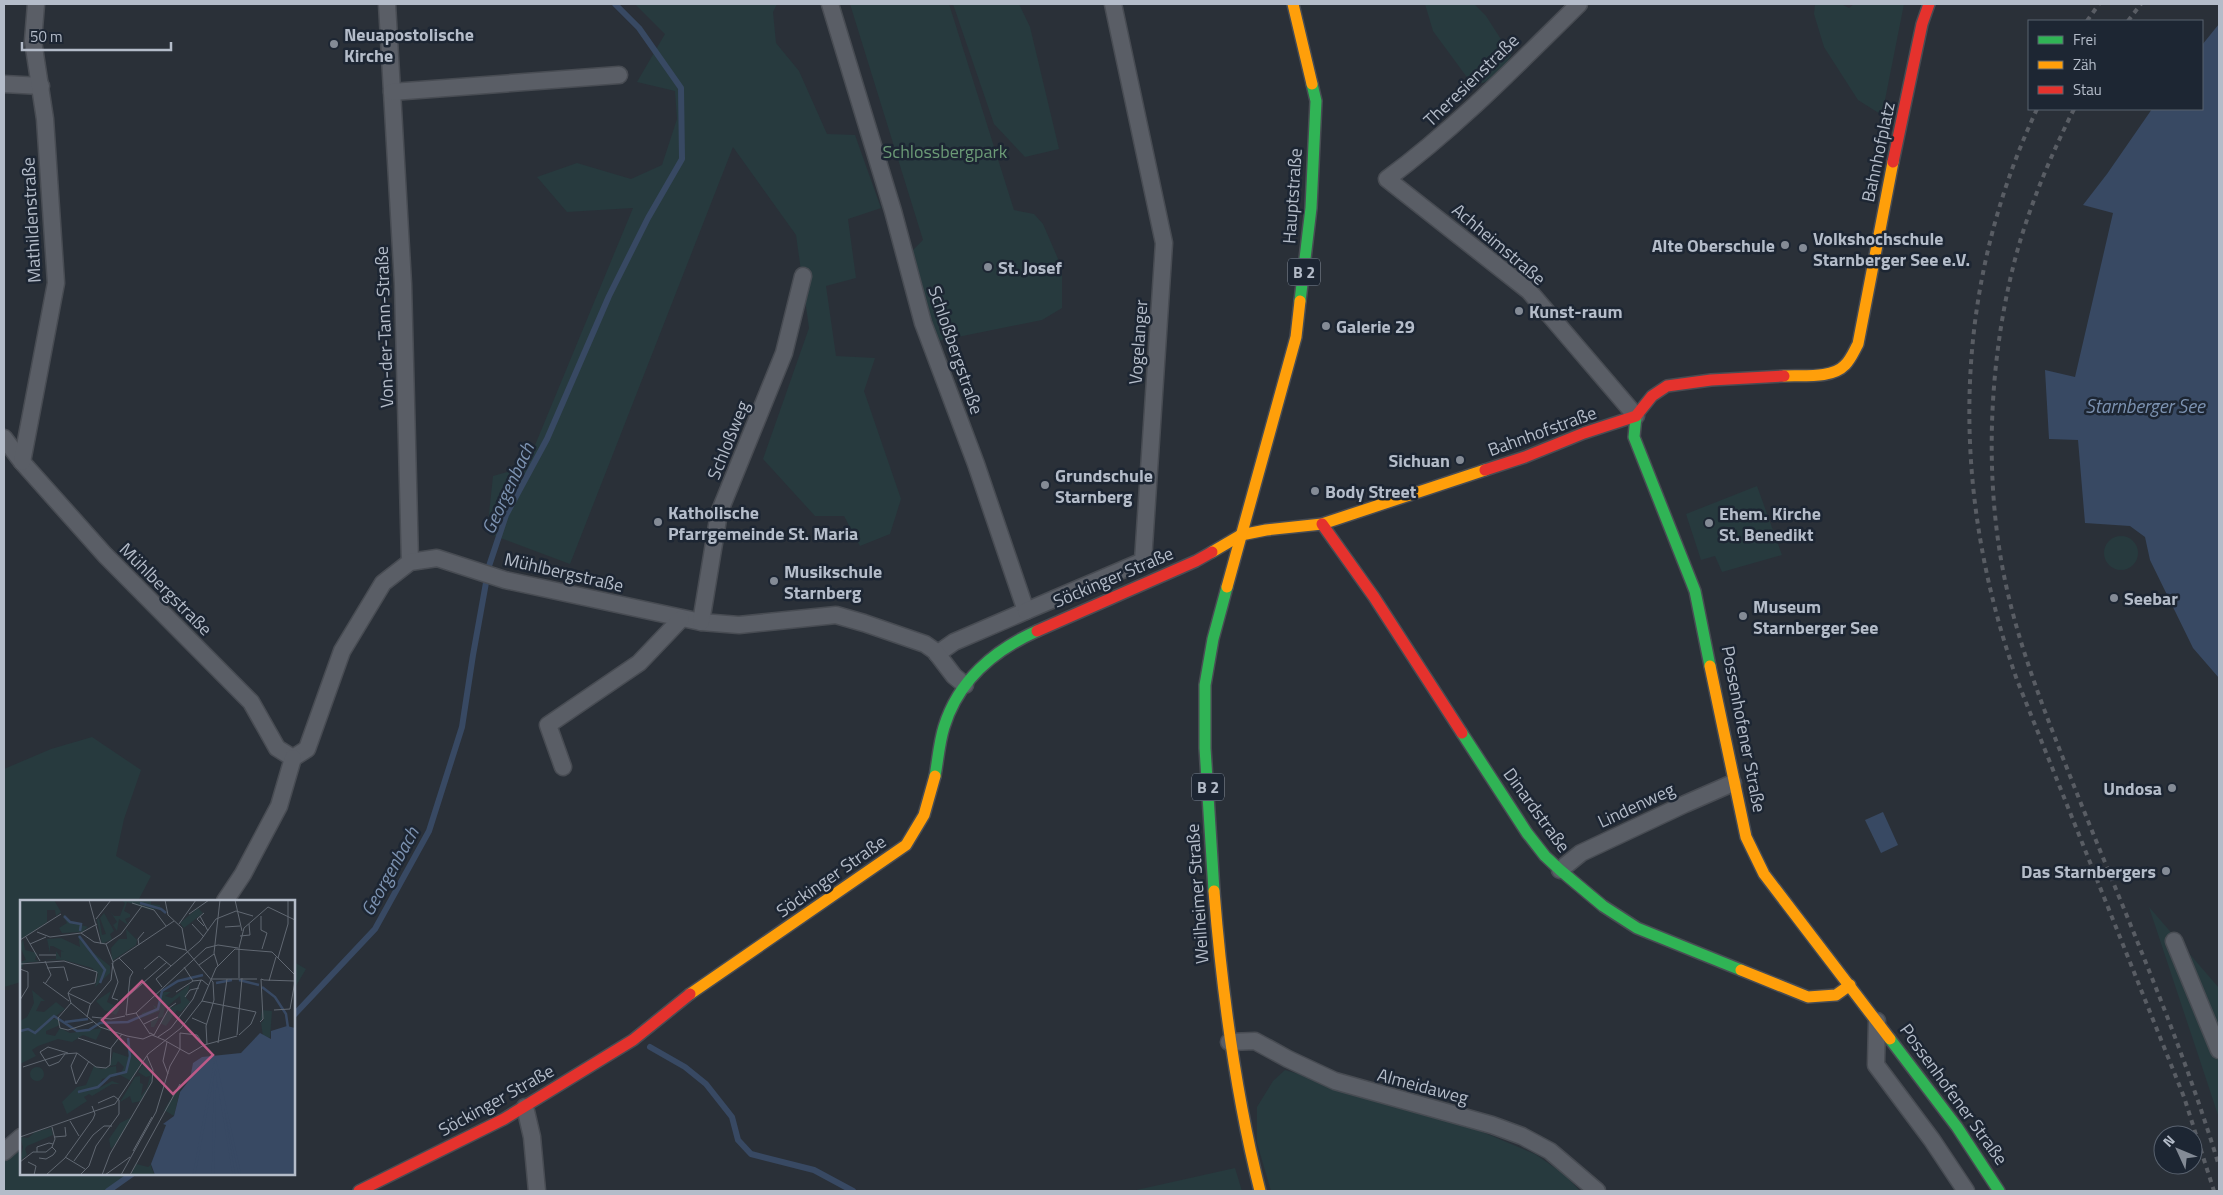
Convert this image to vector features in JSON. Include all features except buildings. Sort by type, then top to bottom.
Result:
[{"type":"main road","name":"Hauptstraße","points":[[1241,535],[1296,337],[1311,208],[1316,100],[1293,4]]},
{"type":"main road","name":"Bahnhofplatz","points":[[1636,416],[1652,396],[1668,386],[1711,380],[1826,374],[1838,371],[1846,364],[1858,344],[1907,95],[1922,24],[1929,4]]},
{"type":"main road","name":"Bahnhofstraße","points":[[1241,535],[1266,530],[1322,524],[1525,457],[1584,433],[1636,416]]},
{"type":"main road","name":"Possenhofener Straße","points":[[1636,416],[1634,437],[1668,520],[1699,606],[1746,837],[1764,874],[1957,1127],[1999,1191]]},
{"type":"main road","name":"Dinardstraße","points":[[1322,524],[1374,597],[1527,833],[1545,856],[1560,870],[1603,906],[1637,928],[1808,997],[1836,995],[1850,985]]},
{"type":"main road","name":"Söckinger Straße","points":[[359,1191],[525,1107],[633,1040],[684,998],[906,846],[924,815],[934,780],[944,727],[951,708],[975,672],[1002,649],[1032,633],[1196,561],[1241,535]]},
{"type":"main road","name":"Weilheimer Straße","points":[[1241,535],[1213,639],[1205,690],[1214,895],[1222,988],[1229,1042],[1248,1146],[1260,1191]]},
{"type":"street","name":"Mathildenstraße","points":[[22,462],[56,283],[41,86],[33,42],[36,4]]},
{"type":"street","name":"Von-der-Tann-Straße","points":[[387,4],[403,284],[410,562]]},
{"type":"street","name":"Schloßbergstraße","points":[[830,4],[893,210],[923,323],[976,464],[1026,611]]},
{"type":"street","name":"Vogelanger","points":[[1026,611],[1143,561],[1164,243],[1113,4]]},
{"type":"street","name":"Theresienstraße","points":[[1387,179],[1428,148],[1474,107],[1579,4]]},
{"type":"street","points":[[392,92],[619,75]]},
{"type":"street","points":[[4,84],[41,86]]},
{"type":"street","name":"Achheimstraße","points":[[1387,179],[1529,291],[1636,416]]},
{"type":"street","name":"Schloßweg","points":[[701,622],[719,513],[784,353],[803,276]]},
{"type":"street","name":"Mühlbergstraße","points":[[4,438],[22,462],[105,555],[251,702],[277,748],[294,758],[307,749],[342,651],[383,583],[410,562],[437,558],[505,580],[701,622],[739,625],[836,615],[925,644],[937,654],[965,685]]},
{"type":"street","points":[[937,654],[954,642],[1026,611]]},
{"type":"street","points":[[563,767],[548,725],[639,663],[681,619]]},
{"type":"street","points":[[225,900],[243,874],[279,806],[294,758]]},
{"type":"street","name":"Lindenweg","points":[[1560,870],[1581,853],[1734,783]]},
{"type":"street","points":[[2174,941],[2219,1050]]},
{"type":"street","name":"Possenhofener Straße","points":[[1877,1021],[1876,1064],[1932,1140],[1966,1191]]},
{"type":"street","name":"Almeidaweg","points":[[1229,1042],[1255,1041],[1288,1060],[1335,1081],[1492,1125],[1522,1136],[1550,1151],[1597,1191]]},
{"type":"street","points":[[525,1107],[532,1137],[537,1191]]},
{"type":"street","points":[[4,1152],[20,1139]]},
{"type":"green space","points":[[635,4],[777,4],[773,12],[776,43],[799,71],[827,134],[855,135],[881,208],[848,219],[856,278],[826,286],[836,356],[875,358],[864,391],[901,499],[890,534],[860,546],[844,516],[815,516],[763,459],[809,328],[796,235],[733,147],[570,564],[487,533],[493,476],[526,467],[633,208],[567,212],[537,177],[577,163],[631,179],[662,165],[677,119],[675,91],[637,82],[665,34]]},
{"type":"green space","name":"Schlossbergpark","points":[[850,4],[949,4],[1014,210],[1034,214],[1043,224],[1062,268],[1062,308],[1042,320],[938,341],[911,252],[923,240]]},
{"type":"green space","points":[[953,4],[1019,4],[1030,27],[1059,149],[1025,157],[994,124]]},
{"type":"green space","points":[[1425,4],[1474,4],[1486,16],[1511,55],[1505,67],[1495,79],[1479,84],[1469,80],[1433,31]]},
{"type":"green space","points":[[1815,4],[1841,4],[1849,8],[1854,4],[1904,4],[1882,115],[1858,100],[1824,47],[1814,14]]},
{"type":"green space","points":[[1757,486],[1782,555],[1722,572],[1715,556],[1701,560],[1686,514]]},
{"type":"green space","points":[[2121,536],[2128,537],[2133,541],[2137,546],[2137,560],[2133,565],[2128,569],[2121,570],[2114,569],[2109,565],[2105,560],[2104,553],[2105,546],[2109,541],[2114,537]]},
{"type":"green space","points":[[92,737],[141,770],[124,819],[116,856],[151,876],[139,900],[20,900],[20,982],[4,987],[4,769],[51,749]]},
{"type":"green space","points":[[2149,907],[2219,988],[2219,1118]]},
{"type":"green space","points":[[295,963],[306,969],[295,987]]},
{"type":"green space","points":[[1285,1070],[1442,1115],[1535,1154],[1564,1174],[1580,1191],[1271,1191],[1257,1143],[1257,1107],[1273,1081]]},
{"type":"green space","points":[[20,1138],[20,1175],[133,1175],[110,1191],[4,1191],[4,1152]]},
{"type":"green space","points":[[1235,1168],[1242,1191],[1132,1191]]},
{"type":"water","name":"Starnberger See","points":[[2219,24],[2219,678],[2193,648],[2150,560],[2145,537],[2130,526],[2085,523],[2078,440],[2049,439],[2045,370],[2075,377],[2113,213],[2083,205],[2151,110],[2203,110],[2203,44]]},
{"type":"water","points":[[1883,812],[1898,845],[1881,853],[1865,820]]},
{"type":"waterway","name":"Georgenbach","points":[[295,1014],[375,929],[429,831],[462,727],[489,566],[506,515],[547,439],[609,296],[648,218],[682,159],[681,88],[639,28],[615,4]]},
{"type":"waterway","points":[[650,1047],[685,1067],[706,1084],[732,1117],[738,1140],[751,1154],[814,1170],[853,1191]]},
{"type":"waterway","name":"Georgenbach","points":[[108,1191],[131,1175]]},
{"type":"railway","points":[[2088,20],[2099,4]]},
{"type":"railway","points":[[2129,20],[2141,4]]},
{"type":"railway","points":[[2037,110],[2009,179],[1988,249],[1975,320],[1970,392],[1971,464],[1980,536],[1995,608],[2017,680],[2184,1097],[2214,1191]]},
{"type":"railway","points":[[2074,110],[2045,172],[2026,221],[2010,279],[2002,322],[1992,411],[1992,456],[1998,543],[2012,611],[2036,687],[2074,786],[2151,974],[2187,1070],[2219,1166]]},
{"type":"traffic: fast","points":[[1300,301],[1311,208],[1316,101],[1312,84]]},
{"type":"traffic: fast","points":[[1636,416],[1634,437],[1695,591],[1710,666]]},
{"type":"traffic: fast","points":[[1214,891],[1205,748],[1205,685],[1213,639],[1227,587]]},
{"type":"traffic: fast","points":[[935,776],[944,727],[958,695],[968,681],[992,658],[1037,631]]},
{"type":"traffic: fast","points":[[1462,733],[1527,833],[1545,856],[1560,870],[1603,906],[1637,928],[1741,970]]},
{"type":"traffic: fast","points":[[1890,1039],[1957,1127],[1999,1191]]},
{"type":"traffic: slow","points":[[1293,4],[1312,84]]},
{"type":"traffic: slow","points":[[1784,376],[1816,375],[1833,372],[1851,358],[1858,344],[1893,162]]},
{"type":"traffic: slow","points":[[1227,587],[1296,337],[1300,301]]},
{"type":"traffic: slow","points":[[1212,552],[1241,535],[1266,530],[1322,524],[1485,470]]},
{"type":"traffic: slow","points":[[1710,666],[1746,837],[1764,874],[1890,1039]]},
{"type":"traffic: slow","points":[[690,994],[906,845],[924,815],[935,776]]},
{"type":"traffic: slow","points":[[1214,891],[1221,967],[1231,1042],[1243,1117],[1260,1191]]},
{"type":"traffic: slow","points":[[1741,970],[1808,997],[1836,995],[1850,985]]},
{"type":"traffic: jam","points":[[1893,162],[1922,24],[1929,4]]},
{"type":"traffic: jam","points":[[1485,470],[1525,457],[1584,433],[1636,416],[1652,396],[1667,386],[1711,380],[1784,376]]},
{"type":"traffic: jam","points":[[1322,524],[1374,597],[1462,733]]},
{"type":"traffic: jam","points":[[1037,631],[1196,561],[1212,552]]},
{"type":"traffic: jam","points":[[359,1191],[504,1119],[633,1040],[690,994]]},
{"type":"place","name":"Neuapostolische Kirche","points":[[334,44]]},
{"type":"place","name":"Alte Oberschule","points":[[1785,245]]},
{"type":"place","name":"Volkshochschule Starnberger See e.V.","points":[[1803,248]]},
{"type":"place","name":"St. Josef","points":[[988,267]]},
{"type":"place","name":"Kunst-raum","points":[[1519,311]]},
{"type":"place","name":"Galerie 29","points":[[1326,326]]},
{"type":"place","name":"Sichuan","points":[[1460,460]]},
{"type":"place","name":"Grundschule Starnberg","points":[[1045,485]]},
{"type":"place","name":"Body Street","points":[[1315,491]]},
{"type":"place","name":"Katholische Pfarrgemeinde St. Maria","points":[[658,522]]},
{"type":"place","name":"Ehem. Kirche St. Benedikt","points":[[1709,523]]},
{"type":"place","name":"Musikschule Starnberg","points":[[774,581]]},
{"type":"place","name":"Seebar","points":[[2114,598]]},
{"type":"place","name":"Museum Starnberger See","points":[[1743,616]]},
{"type":"place","name":"Undosa","points":[[2172,788]]},
{"type":"place","name":"Das Starnbergers","points":[[2166,871]]}]
